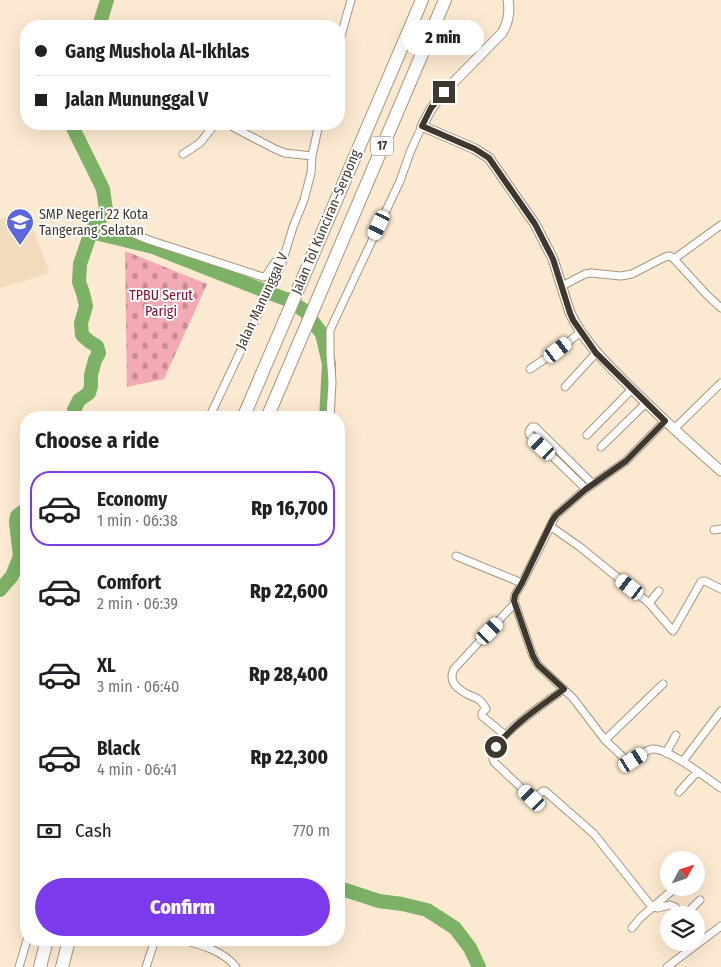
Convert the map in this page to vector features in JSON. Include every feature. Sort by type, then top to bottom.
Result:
[{"type":"highway","name":"Jalan Tol Kunciran–Serpong","points":[[246,411],[422,0]]},
{"type":"highway","name":"Jalan Tol Kunciran–Serpong","points":[[270,411],[445,0]]},
{"type":"highway","points":[[40,967],[45,946]]},
{"type":"highway","points":[[62,967],[67,946]]},
{"type":"street","points":[[345,22],[351,0]]},
{"type":"street","points":[[330,411],[332,382],[330,330],[400,181],[411,150],[431,108],[444,92],[502,33],[506,26],[508,0]]},
{"type":"street","points":[[422,126],[475,149],[489,158],[535,224],[553,259],[570,313],[596,353],[665,421],[721,471]]},
{"type":"street","points":[[183,154],[200,143],[210,130]]},
{"type":"street","points":[[238,130],[274,149],[312,156]]},
{"type":"street","name":"Jalan Manunggal V","points":[[212,411],[282,263],[304,200],[311,173],[312,156],[318,130]]},
{"type":"street","points":[[674,259],[721,224]]},
{"type":"street","points":[[128,231],[149,240],[262,278],[266,276],[275,262],[282,263]]},
{"type":"street","points":[[562,286],[585,274],[621,276],[632,274],[670,256],[721,308]]},
{"type":"street","points":[[530,369],[582,332]]},
{"type":"street","points":[[565,387],[596,353]]},
{"type":"street","points":[[674,429],[721,383]]},
{"type":"street","points":[[586,435],[632,389]]},
{"type":"street","points":[[601,447],[646,403]]},
{"type":"street","points":[[665,421],[626,461],[556,515],[515,595],[514,604],[538,665],[573,698],[605,740],[625,759],[633,760],[648,751],[658,750],[683,761],[721,788]]},
{"type":"street","points":[[535,427],[590,487],[529,434],[528,431],[535,427]]},
{"type":"street","points":[[550,526],[580,547],[649,603],[673,631],[701,582],[705,581],[721,589]]},
{"type":"street","points":[[456,556],[522,583]]},
{"type":"street","points":[[649,603],[659,591]]},
{"type":"street","points":[[505,735],[482,716],[486,709],[478,699],[458,688],[451,678],[454,669],[514,604]]},
{"type":"street","points":[[605,740],[663,684]]},
{"type":"street","points":[[564,689],[505,735],[492,754],[494,762],[532,798],[545,791],[594,834],[652,907],[660,908]]},
{"type":"street","points":[[683,761],[721,712]]},
{"type":"street","points":[[666,753],[676,735]]},
{"type":"street","points":[[679,792],[697,772]]},
{"type":"street","points":[[632,928],[640,918],[665,896]]},
{"type":"street","points":[[694,906],[700,900]]},
{"type":"street","points":[[705,938],[721,926]]},
{"type":"street","points":[[19,967],[25,946]]},
{"type":"street","points":[[146,967],[153,946]]},
{"type":"street","points":[[203,946],[219,953],[236,967]]},
{"type":"street","points":[[667,967],[688,951]]},
{"type":"shaded area","name":"SMP Negeri 22 Kota Tangerang Selatan","points":[[26,211],[50,273],[0,288],[0,219]]},
{"type":"green space","name":"TPBU Serut Parigi","points":[[125,251],[207,284],[164,379],[127,387]]},
{"type":"waterway","points":[[101,20],[107,0]]},
{"type":"waterway","points":[[74,130],[103,189],[106,210],[91,232],[153,247],[288,300],[305,311],[322,334],[329,364],[326,411]]},
{"type":"waterway","points":[[74,411],[79,400],[89,393],[91,375],[99,353],[97,346],[82,335],[81,323],[86,306],[79,282],[80,264],[91,232]]},
{"type":"waterway","points":[[20,514],[17,516],[16,522],[20,556]]},
{"type":"waterway","points":[[0,590],[12,576],[20,556]]},
{"type":"waterway","points":[[345,890],[379,901],[427,910],[455,928],[470,948],[479,967]]},
{"type":"place","name":"SMP Negeri 22 Kota Tangerang Selatan","points":[[20,246]]},
{"type":"route","points":[[444,92],[431,108],[422,126],[475,149],[489,158],[535,224],[553,259],[573,320],[596,353],[665,421],[626,461],[586,489],[556,515],[552,521],[515,595],[514,601],[517,614],[538,665],[564,689],[505,735],[496,747]]}]
